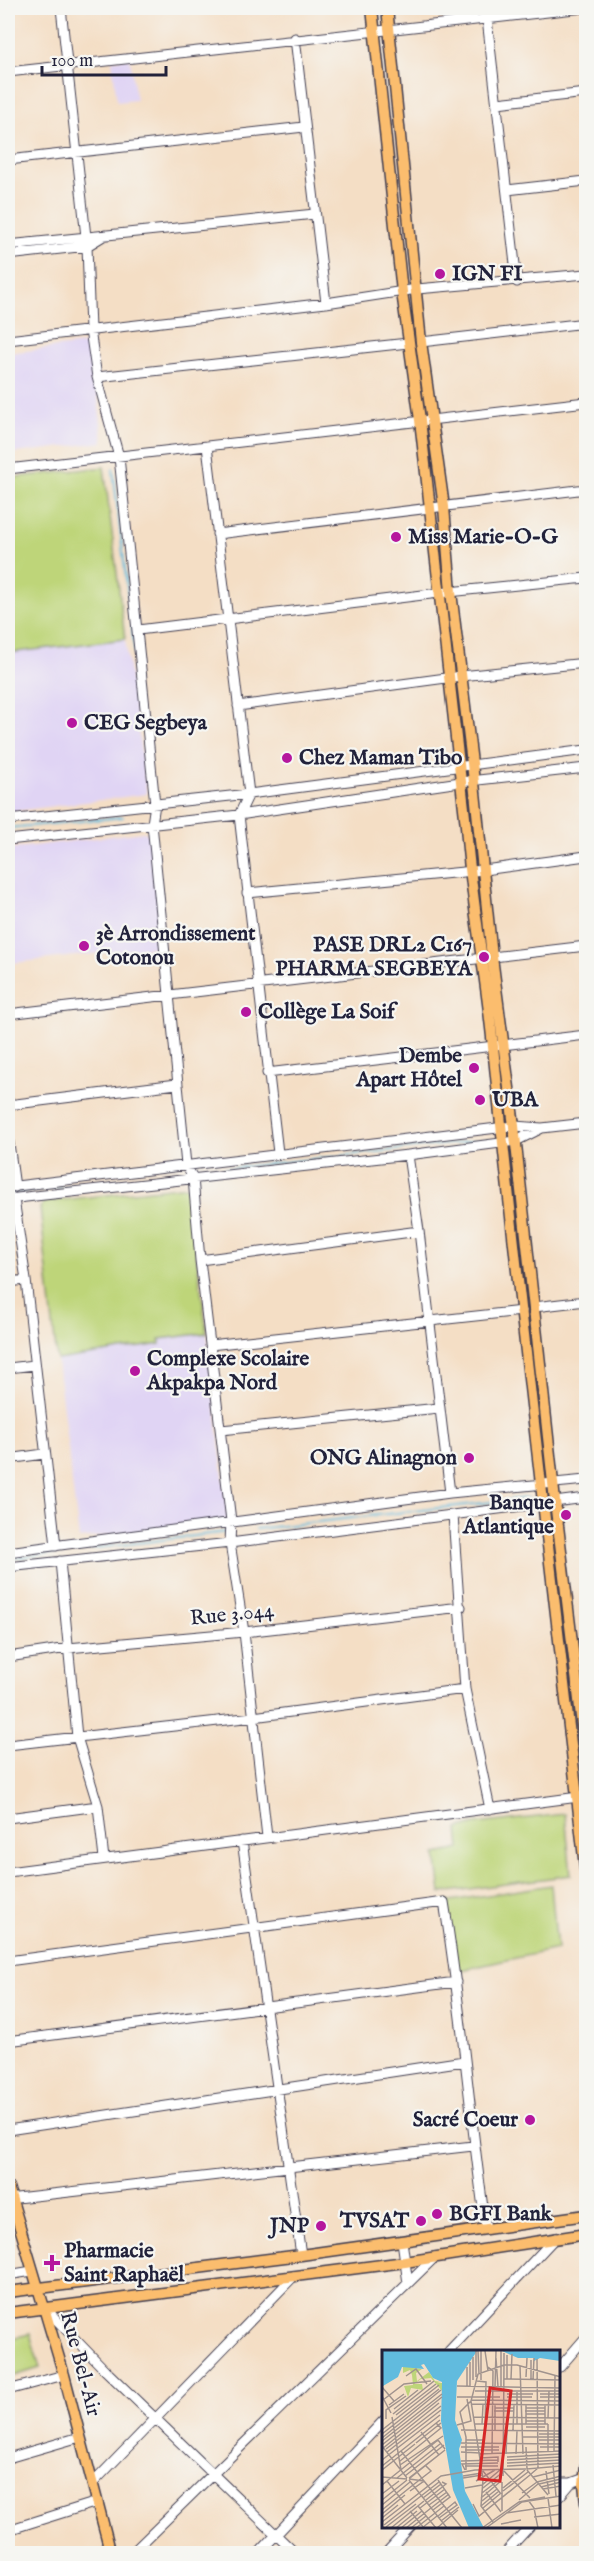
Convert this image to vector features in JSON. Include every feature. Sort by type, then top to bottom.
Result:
[{"type":"main road","points":[[372,8],[402,292],[420,420],[450,679],[469,871],[487,958],[499,1044],[514,1125],[586,1758]]},
{"type":"main road","points":[[387,8],[422,342],[444,507],[451,592],[484,870],[487,958]]},
{"type":"main road","points":[[499,1044],[500,1128],[540,1484],[582,1797],[586,1876]]},
{"type":"main road","name":"Rue Bel-Air","points":[[8,2187],[9,2199],[45,2308],[64,2375],[111,2553]]},
{"type":"main road","points":[[8,2292],[301,2255],[586,2215]]},
{"type":"main road","points":[[8,2313],[405,2262],[586,2234]]},
{"type":"main road","points":[[586,2472],[586,2503]]},
{"type":"street","points":[[61,8],[87,246],[90,330],[97,377],[119,457],[155,804],[152,824],[177,1083],[186,1165],[193,1178],[200,1260],[231,1521],[230,1543],[244,1632],[267,1837]]},
{"type":"street","points":[[8,72],[374,29],[584,8]]},
{"type":"street","points":[[487,19],[517,282]]},
{"type":"street","points":[[295,38],[326,303]]},
{"type":"street","points":[[497,103],[586,93]]},
{"type":"street","points":[[8,160],[304,127]]},
{"type":"street","points":[[507,190],[586,181]]},
{"type":"street","points":[[8,245],[86,235],[315,213]]},
{"type":"street","points":[[8,255],[87,246],[108,234]]},
{"type":"street","points":[[8,340],[326,303],[417,290],[586,274]]},
{"type":"street","points":[[422,342],[586,323]]},
{"type":"street","points":[[97,377],[408,343]]},
{"type":"street","points":[[8,470],[586,402]]},
{"type":"street","points":[[207,446],[249,794],[239,815],[278,1153]]},
{"type":"street","points":[[218,534],[586,489]]},
{"type":"street","points":[[138,630],[439,593],[586,578]]},
{"type":"street","points":[[238,706],[461,676],[586,663]]},
{"type":"street","points":[[8,820],[249,794],[472,763],[586,750]]},
{"type":"street","points":[[8,840],[239,815],[460,782],[586,768]]},
{"type":"street","points":[[247,893],[484,870],[586,856]]},
{"type":"street","points":[[8,1014],[586,946]]},
{"type":"street","points":[[267,1073],[586,1035]]},
{"type":"street","points":[[8,1105],[177,1083]]},
{"type":"street","points":[[8,1136],[11,1187],[514,1125],[542,1128],[586,1123]]},
{"type":"street","points":[[56,1546],[26,1280],[11,1199],[502,1143],[516,1141],[542,1128]]},
{"type":"street","points":[[408,1155],[450,1493]]},
{"type":"street","points":[[200,1260],[419,1231]]},
{"type":"street","points":[[8,1282],[26,1280]]},
{"type":"street","points":[[534,1307],[586,1301]]},
{"type":"street","points":[[210,1345],[522,1311]]},
{"type":"street","points":[[8,1368],[35,1365]]},
{"type":"street","points":[[221,1430],[439,1408]]},
{"type":"street","points":[[8,1459],[44,1454]]},
{"type":"street","points":[[8,1552],[450,1493],[586,1480]]},
{"type":"street","points":[[8,1567],[230,1543],[586,1498]]},
{"type":"street","points":[[453,1515],[465,1689],[490,1809]]},
{"type":"street","points":[[60,1561],[77,1737],[98,1806],[104,1859]]},
{"type":"street","name":"Rue 3.044","points":[[8,1657],[68,1648],[244,1632],[461,1607]]},
{"type":"street","points":[[8,1745],[253,1717],[465,1689]]},
{"type":"street","points":[[8,1872],[582,1797]]},
{"type":"street","points":[[8,1818],[98,1806]]},
{"type":"street","points":[[242,1841],[301,2255]]},
{"type":"street","points":[[8,1961],[444,1902],[456,1982],[473,2146],[486,2229]]},
{"type":"street","points":[[8,2041],[456,1982]]},
{"type":"street","points":[[8,2130],[464,2061]]},
{"type":"street","points":[[9,2199],[473,2146]]},
{"type":"street","points":[[450,2350],[555,2238]]},
{"type":"street","points":[[402,2241],[408,2283]]},
{"type":"street","points":[[131,2553],[435,2257]]},
{"type":"street","points":[[8,2275],[32,2271]]},
{"type":"street","points":[[93,2484],[294,2276]]},
{"type":"street","points":[[45,2308],[296,2553]]},
{"type":"street","points":[[561,2366],[586,2337]]},
{"type":"street","points":[[8,2391],[64,2375]]},
{"type":"street","points":[[258,2553],[382,2422]]},
{"type":"street","points":[[8,2458],[80,2437]]},
{"type":"street","points":[[561,2495],[571,2483],[586,2472]]},
{"type":"street","points":[[561,2483],[571,2483]]},
{"type":"street","points":[[8,2530],[98,2502]]},
{"type":"street","points":[[385,2553],[409,2528]]},
{"type":"street","points":[[504,2553],[528,2528]]},
{"type":"shaded area","points":[[130,58],[136,100],[117,102],[112,60]]},
{"type":"shaded area","points":[[92,343],[103,442],[8,454],[8,353]]},
{"type":"shaded area","name":"CEG Segbeya","points":[[125,639],[147,794],[8,812],[8,653]]},
{"type":"shaded area","points":[[144,832],[153,837],[163,946],[13,963],[8,920],[8,849]]},
{"type":"shaded area","points":[[207,1333],[228,1520],[79,1539],[57,1360],[160,1344],[159,1339]]},
{"type":"green space","points":[[104,467],[125,639],[8,653],[8,478]]},
{"type":"green space","points":[[187,1186],[207,1333],[160,1339],[160,1344],[57,1360],[40,1208],[44,1202]]},
{"type":"green space","points":[[565,1814],[571,1875],[441,1893],[436,1854],[460,1849],[458,1829],[475,1824]]},
{"type":"green space","points":[[551,1885],[557,1949],[457,1971],[444,1902]]},
{"type":"green space","points":[[30,2334],[40,2368],[8,2378],[8,2339]]},
{"type":"waterway","points":[[113,469],[135,654]]},
{"type":"waterway","points":[[8,828],[123,817]]},
{"type":"waterway","points":[[213,1170],[486,1140]]},
{"type":"waterway","points":[[8,1194],[187,1173]]},
{"type":"waterway","points":[[256,1529],[527,1498]]},
{"type":"waterway","points":[[8,1559],[226,1532]]},
{"type":"place","name":"IGN FI","points":[[440,274]]},
{"type":"place","name":"Miss Marie-O-G","points":[[396,537]]},
{"type":"place","name":"CEG Segbeya","points":[[72,723]]},
{"type":"place","name":"Chez Maman Tibo","points":[[287,758]]},
{"type":"place","name":"3è Arrondissement Cotonou","points":[[84,946]]},
{"type":"place","name":"PASE DRL2 C167 PHARMA SEGBEYA","points":[[484,957]]},
{"type":"place","name":"Collège La Soif","points":[[246,1012]]},
{"type":"place","name":"Dembe Apart Hôtel","points":[[474,1068]]},
{"type":"place","name":"UBA","points":[[480,1100]]},
{"type":"place","name":"Complexe Scolaire Akpakpa Nord","points":[[135,1371]]},
{"type":"place","name":"ONG Alinagnon","points":[[469,1458]]},
{"type":"place","name":"Banque Atlantique","points":[[566,1515]]},
{"type":"place","name":"Sacré Coeur","points":[[530,2120]]},
{"type":"place","name":"BGFI Bank","points":[[437,2214]]},
{"type":"place","name":"TVSAT","points":[[421,2221]]},
{"type":"place","name":"JNP","points":[[321,2226]]},
{"type":"place","name":"Pharmacie Saint Raphaël","points":[[52,2263]]}]
